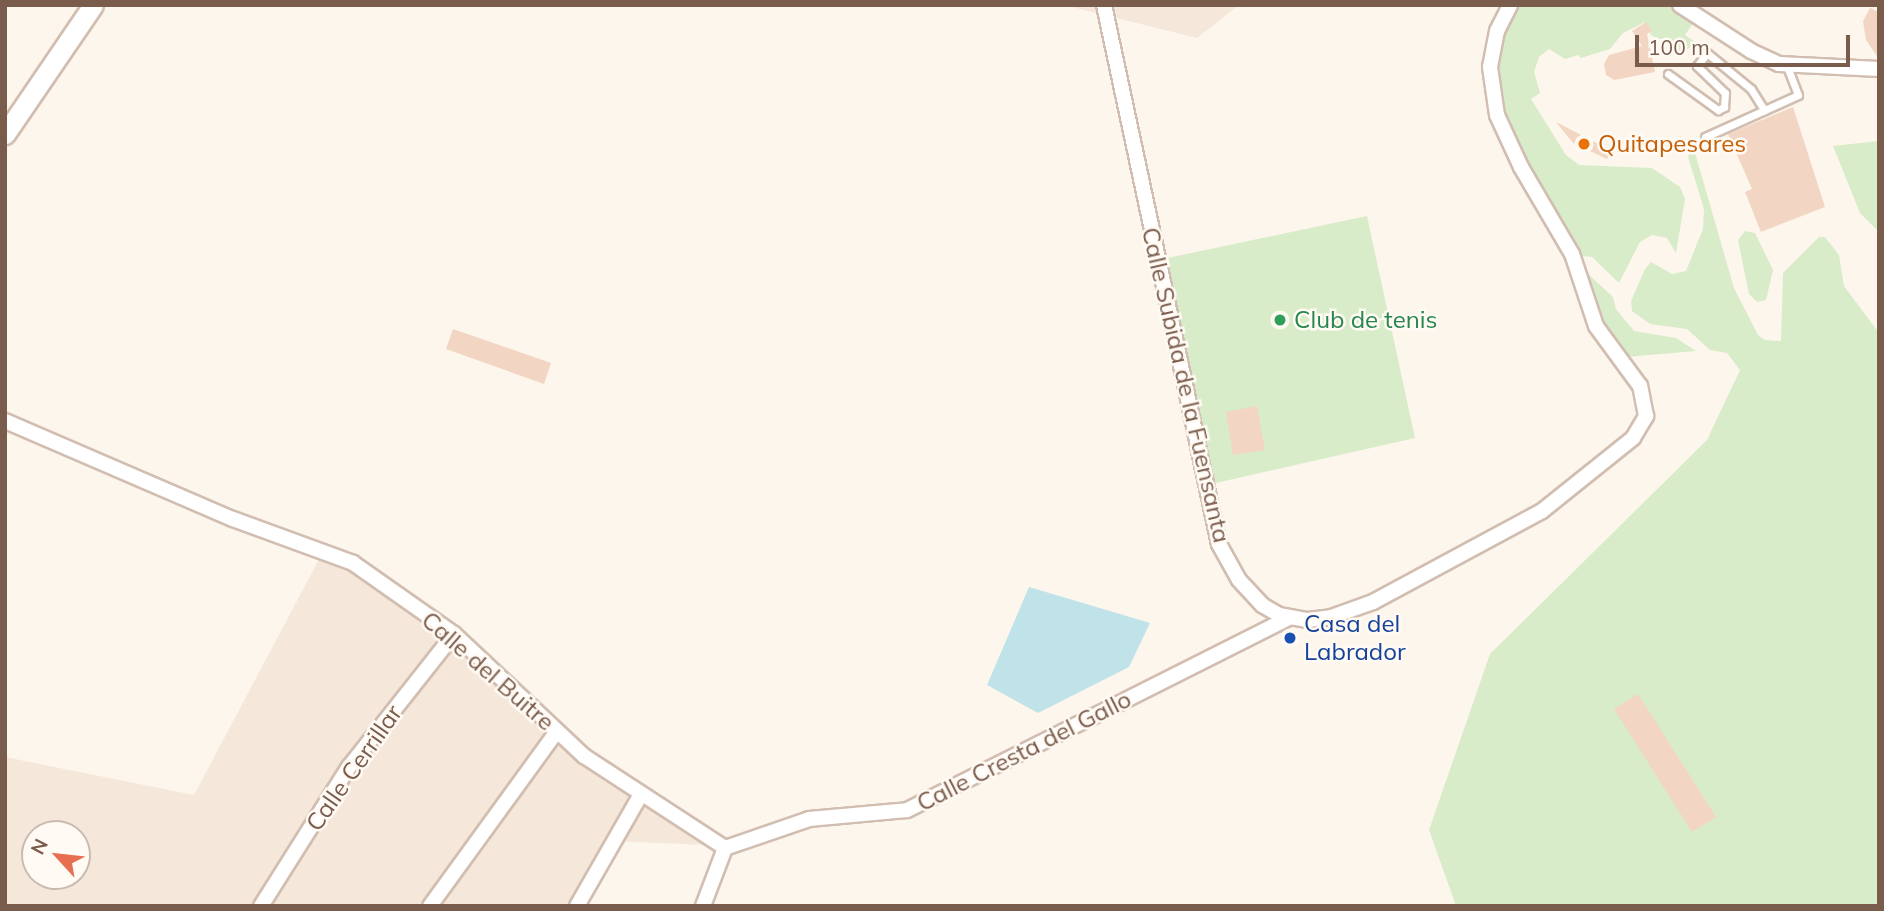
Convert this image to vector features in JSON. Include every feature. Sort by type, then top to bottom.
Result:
[{"type":"main road","points":[[5,134],[93,5]]},
{"type":"street","name":"Calle Subida de la Fuensanta","points":[[1104,5],[1219,544],[1252,595],[1288,618]]},
{"type":"street","points":[[1288,618],[1321,619],[1355,610],[1522,523],[1608,460],[1633,438],[1646,416],[1640,386],[1597,326],[1572,254],[1497,115],[1490,67],[1497,31],[1510,5]]},
{"type":"street","points":[[1680,5],[1751,51],[1787,66],[1879,69]]},
{"type":"street","name":"Calle del Buitre","points":[[5,421],[185,499],[353,563],[454,634],[557,731],[640,796],[725,848]]},
{"type":"street","name":"Calle Cresta del Gallo","points":[[725,848],[809,819],[907,810],[1288,618]]},
{"type":"street","name":"Calle Cerrillar","points":[[261,906],[349,767],[454,634]]},
{"type":"street","points":[[430,906],[557,731]]},
{"type":"street","points":[[577,906],[640,796]]},
{"type":"street","points":[[703,906],[725,848]]},
{"type":"lane","points":[[1668,74],[1718,110],[1724,107],[1725,93],[1697,66],[1707,53],[1751,89],[1764,110]]},
{"type":"lane","points":[[1705,137],[1798,95],[1787,66]]},
{"type":"shaded area","points":[[1064,5],[1239,5],[1197,38]]},
{"type":"shaded area","points":[[325,548],[461,643],[647,801],[730,846],[615,841],[577,906],[5,906],[5,757],[194,795]]},
{"type":"green space","points":[[1518,5],[1667,5],[1693,23],[1685,35],[1698,44],[1681,52],[1651,35],[1645,22],[1623,33],[1610,49],[1581,58],[1578,55],[1565,59],[1549,49],[1539,57],[1534,72],[1540,93],[1531,99],[1566,155],[1579,165],[1652,168],[1680,187],[1685,199],[1676,253],[1667,238],[1652,235],[1640,242],[1619,283],[1592,257],[1581,256],[1503,122],[1496,55],[1505,24]]},
{"type":"green space","points":[[1879,141],[1879,232],[1860,213],[1833,146]]},
{"type":"green space","points":[[1693,146],[1734,288],[1758,335],[1765,340],[1781,341],[1783,273],[1819,237],[1825,237],[1839,255],[1844,286],[1879,333],[1879,906],[1456,906],[1429,830],[1490,654],[1707,440],[1740,370],[1727,353],[1710,350],[1687,329],[1650,324],[1632,311],[1631,301],[1645,269],[1651,262],[1672,274],[1686,271],[1703,229],[1704,209],[1688,157]]},
{"type":"green space","name":"Club de tenis","points":[[1367,216],[1415,438],[1207,485],[1158,260]]},
{"type":"green space","points":[[1745,231],[1755,233],[1773,270],[1766,300],[1757,302],[1749,294],[1738,240]]},
{"type":"green space","points":[[1586,272],[1613,297],[1616,309],[1634,331],[1676,338],[1696,351],[1626,357],[1601,326]]},
{"type":"water","points":[[1029,587],[1150,623],[1129,667],[1038,713],[987,685]]},
{"type":"building","points":[[1870,8],[1879,12],[1879,59],[1866,40],[1863,21]]},
{"type":"building","points":[[1646,22],[1652,31],[1647,34],[1655,72],[1614,80],[1606,75],[1604,64],[1609,55],[1642,46],[1632,31]]},
{"type":"building","points":[[1793,107],[1825,207],[1761,232],[1745,192],[1752,189],[1728,134]]},
{"type":"building","points":[[1556,122],[1612,151],[1607,159],[1573,143]]},
{"type":"building","points":[[453,329],[551,363],[544,384],[446,349]]},
{"type":"building","points":[[1257,406],[1265,450],[1233,455],[1226,412]]},
{"type":"building","points":[[1638,694],[1716,817],[1692,832],[1614,709]]},
{"type":"place","name":"Quitapesares","points":[[1584,144]]},
{"type":"place","name":"Club de tenis","points":[[1280,320]]},
{"type":"place","name":"Casa del Labrador","points":[[1290,638]]}]
